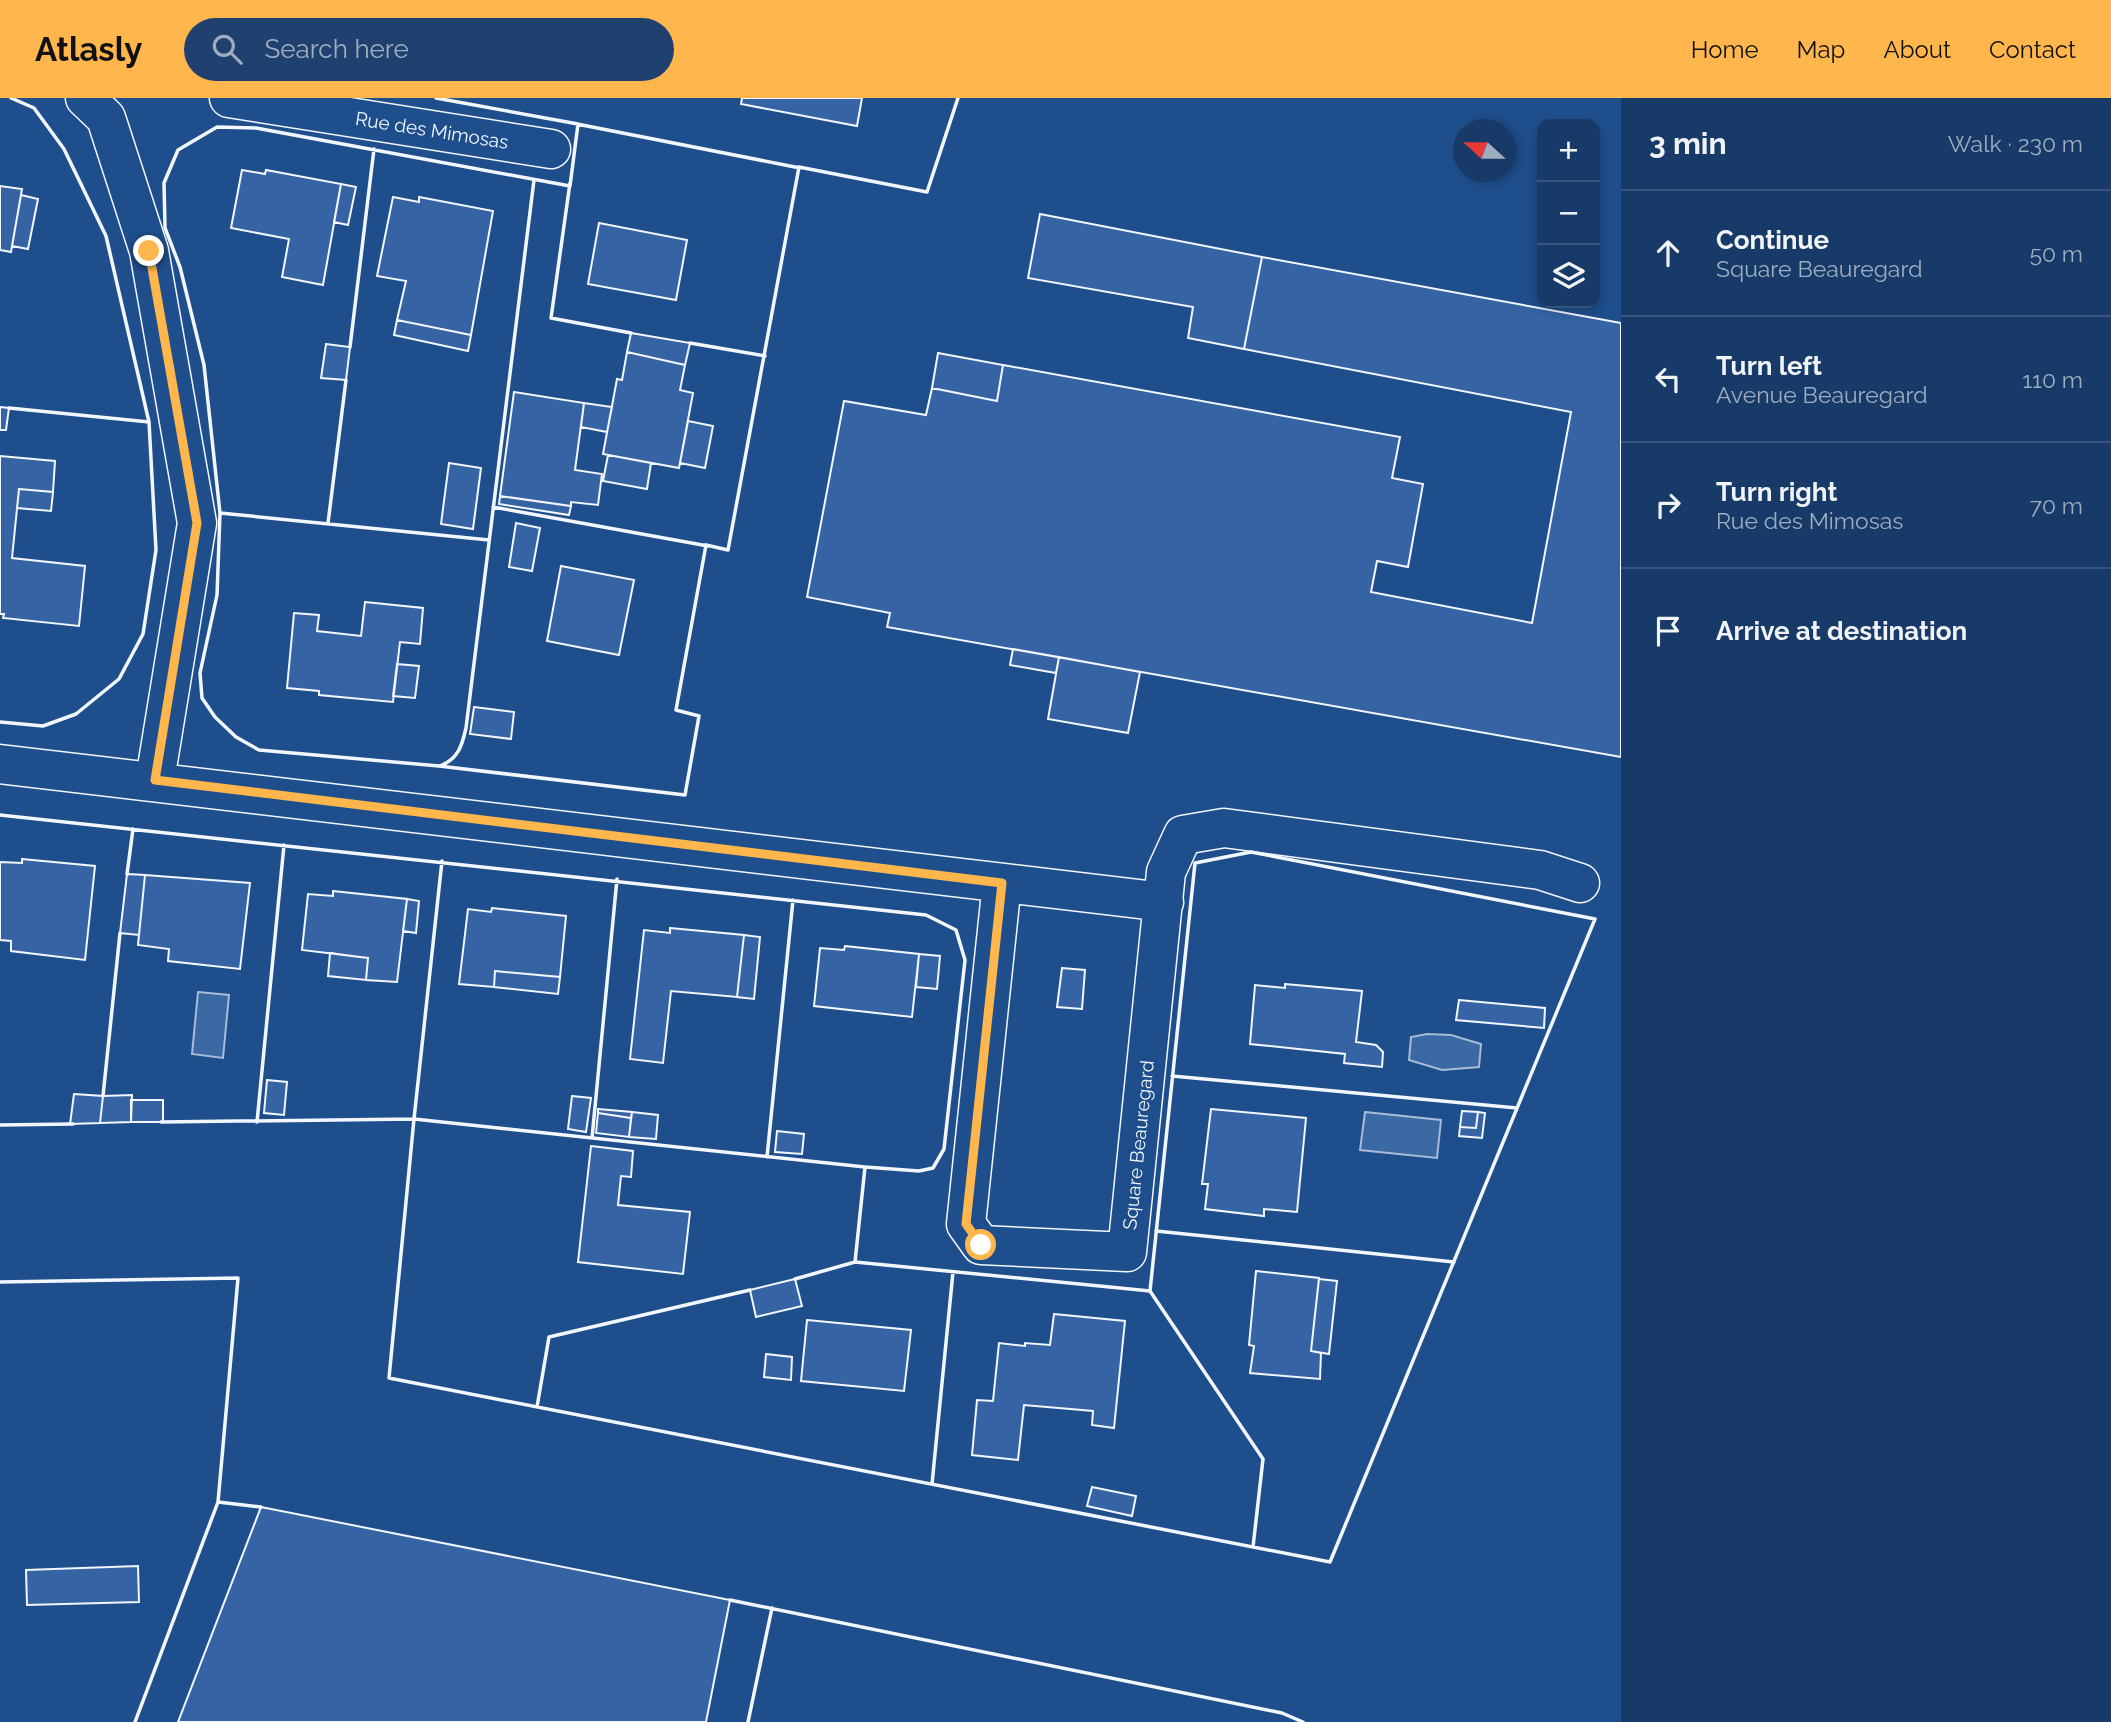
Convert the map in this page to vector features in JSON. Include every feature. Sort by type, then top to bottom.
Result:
[{"type":"street","points":[[85,98],[106,118],[149,251],[197,523],[155,780]]},
{"type":"street","name":"Rue des Mimosas","points":[[229,98],[551,149]]},
{"type":"street","points":[[0,764],[155,780],[1164,902],[1166,872],[1183,835],[1224,828],[1540,870],[1580,884]]},
{"type":"street","name":"Square Beauregard","points":[[1002,883],[966,1224],[981,1245],[1127,1252],[1164,902]]},
{"type":"water","points":[[198,992],[229,995],[223,1058],[192,1054]]},
{"type":"water","points":[[1427,1034],[1451,1035],[1481,1044],[1479,1067],[1442,1070],[1409,1060],[1411,1037]]},
{"type":"water","points":[[1365,1112],[1441,1120],[1437,1158],[1360,1150]]},
{"type":"building","points":[[742,98],[862,98],[857,126],[741,104]]},
{"type":"building","points":[[242,170],[265,174],[266,170],[341,184],[323,285],[282,277],[289,239],[231,228]]},
{"type":"building","points":[[341,184],[356,187],[348,225],[334,222]]},
{"type":"building","points":[[0,186],[22,189],[11,252],[0,250]]},
{"type":"building","points":[[21,195],[38,199],[28,249],[12,246]]},
{"type":"building","points":[[393,197],[419,202],[419,197],[493,211],[471,335],[397,320],[406,281],[377,276]]},
{"type":"building","points":[[1040,214],[1262,257],[1244,349],[1188,338],[1193,307],[1028,278]]},
{"type":"building","points":[[599,223],[687,240],[676,300],[588,284]]},
{"type":"building","points":[[1262,257],[1621,323],[1621,757],[887,627],[890,613],[807,597],[844,401],[926,415],[932,388],[997,401],[1003,365],[1400,437],[1392,478],[1423,484],[1408,567],[1377,561],[1371,592],[1532,623],[1571,412],[1244,349]]},
{"type":"building","points":[[397,320],[471,335],[468,351],[394,335]]},
{"type":"building","points":[[631,333],[690,343],[685,365],[627,352]]},
{"type":"building","points":[[326,344],[350,347],[346,380],[321,378]]},
{"type":"building","points":[[627,352],[685,365],[680,390],[693,393],[679,468],[603,454],[617,379],[622,380]]},
{"type":"building","points":[[938,353],[1003,365],[997,401],[932,388]]},
{"type":"building","points":[[514,392],[584,403],[575,470],[602,474],[598,505],[571,502],[571,506],[500,496]]},
{"type":"building","points":[[584,403],[612,407],[607,432],[581,427]]},
{"type":"building","points":[[0,407],[9,408],[6,430],[0,430]]},
{"type":"building","points":[[688,421],[713,426],[705,468],[680,463]]},
{"type":"building","points":[[608,455],[651,463],[647,489],[603,481]]},
{"type":"building","points":[[0,456],[55,461],[53,492],[19,489],[12,558],[85,566],[79,626],[3,618],[4,614],[0,614]]},
{"type":"building","points":[[449,463],[481,468],[473,529],[441,524]]},
{"type":"building","points":[[19,489],[53,492],[51,511],[17,508]]},
{"type":"building","points":[[500,496],[571,506],[569,515],[499,504]]},
{"type":"building","points":[[516,523],[540,528],[532,571],[509,567]]},
{"type":"building","points":[[561,566],[634,580],[619,655],[547,641]]},
{"type":"building","points":[[365,602],[423,608],[420,644],[400,642],[393,702],[319,695],[319,691],[287,688],[294,613],[319,615],[317,631],[361,636]]},
{"type":"building","points":[[1013,649],[1059,657],[1056,673],[1010,665]]},
{"type":"building","points":[[1059,657],[1140,672],[1128,733],[1048,719]]},
{"type":"building","points":[[397,664],[419,666],[415,698],[393,696]]},
{"type":"building","points":[[474,707],[514,712],[511,739],[470,734]]},
{"type":"building","points":[[22,859],[95,866],[85,960],[11,951],[11,941],[0,940],[0,862],[22,863]]},
{"type":"building","points":[[127,874],[145,875],[139,935],[120,933]]},
{"type":"building","points":[[145,875],[250,883],[240,969],[168,961],[169,949],[138,945]]},
{"type":"building","points":[[333,891],[407,899],[397,982],[366,980],[368,958],[302,950],[308,894],[333,896]]},
{"type":"building","points":[[407,899],[419,901],[416,933],[403,931]]},
{"type":"building","points":[[492,908],[566,916],[560,977],[495,971],[494,987],[459,984],[468,909],[491,912]]},
{"type":"building","points":[[670,928],[744,935],[737,997],[671,991],[663,1063],[630,1059],[644,930],[670,933]]},
{"type":"building","points":[[744,935],[760,937],[754,999],[737,997]]},
{"type":"building","points":[[845,946],[919,954],[912,1017],[814,1006],[820,948],[844,950]]},
{"type":"building","points":[[330,953],[368,958],[366,980],[328,976]]},
{"type":"building","points":[[919,954],[940,956],[937,989],[916,987]]},
{"type":"building","points":[[1062,968],[1085,970],[1082,1009],[1057,1007]]},
{"type":"building","points":[[495,971],[560,977],[558,994],[494,987]]},
{"type":"building","points":[[1285,984],[1362,991],[1356,1042],[1376,1045],[1383,1052],[1382,1067],[1344,1063],[1345,1054],[1250,1044],[1255,985],[1285,988]]},
{"type":"building","points":[[1459,1000],[1545,1008],[1544,1028],[1456,1020]]},
{"type":"building","points":[[267,1080],[287,1082],[284,1115],[264,1113]]},
{"type":"building","points":[[74,1094],[103,1096],[100,1123],[70,1124]]},
{"type":"building","points":[[132,1095],[131,1122],[100,1123],[103,1096]]},
{"type":"building","points":[[572,1096],[591,1098],[586,1132],[568,1129]]},
{"type":"building","points":[[131,1100],[163,1100],[163,1122],[131,1122]]},
{"type":"building","points":[[598,1109],[632,1112],[631,1118],[598,1113]]},
{"type":"building","points":[[1211,1109],[1306,1118],[1297,1212],[1264,1209],[1264,1216],[1205,1209],[1208,1184],[1202,1184]]},
{"type":"building","points":[[1462,1111],[1478,1112],[1476,1128],[1460,1127]]},
{"type":"building","points":[[632,1112],[658,1115],[656,1139],[629,1137]]},
{"type":"building","points":[[1478,1112],[1485,1113],[1482,1138],[1459,1136],[1460,1127],[1476,1128]]},
{"type":"building","points":[[598,1113],[631,1118],[629,1137],[596,1133]]},
{"type":"building","points":[[777,1131],[804,1134],[802,1154],[775,1152]]},
{"type":"building","points":[[591,1146],[633,1151],[631,1177],[621,1176],[618,1205],[690,1212],[683,1274],[578,1262]]},
{"type":"building","points":[[1256,1271],[1319,1278],[1311,1351],[1321,1353],[1320,1379],[1250,1373],[1254,1346],[1249,1345]]},
{"type":"building","points":[[795,1279],[802,1306],[756,1317],[750,1290]]},
{"type":"building","points":[[1319,1279],[1337,1281],[1329,1354],[1311,1351]]},
{"type":"building","points":[[1054,1314],[1125,1321],[1114,1428],[1092,1425],[1093,1411],[1024,1405],[1018,1460],[972,1455],[977,1400],[993,1401],[999,1343],[1050,1345]]},
{"type":"building","points":[[807,1320],[911,1330],[904,1391],[801,1381]]},
{"type":"building","points":[[766,1354],[792,1357],[791,1380],[764,1377]]},
{"type":"building","points":[[1092,1487],[1136,1496],[1132,1516],[1087,1506]]},
{"type":"building","points":[[261,1507],[730,1600],[706,1722],[178,1722]]},
{"type":"building","points":[[138,1566],[139,1602],[27,1605],[26,1570]]},
{"type":"wall","points":[[0,722],[43,726],[76,714],[119,679],[143,634],[156,550],[149,422],[106,236],[64,149],[34,108],[11,98]]},
{"type":"wall","points":[[436,98],[578,124],[570,186],[256,128],[217,127],[178,150],[164,183],[165,228],[180,267],[204,365],[220,513],[217,595],[200,673],[202,698],[215,717],[236,737],[259,750],[439,766],[685,795],[699,716],[676,710],[706,545],[728,550],[799,167],[927,192],[958,98]]},
{"type":"wall","points":[[577,124],[800,168]]},
{"type":"wall","points":[[350,347],[374,149]]},
{"type":"wall","points":[[440,766],[451,760],[458,751],[466,728],[534,180]]},
{"type":"wall","points":[[570,183],[551,318],[631,333]]},
{"type":"wall","points":[[690,343],[765,356]]},
{"type":"wall","points":[[328,523],[346,380]]},
{"type":"wall","points":[[9,408],[149,422]]},
{"type":"wall","points":[[493,507],[708,546]]},
{"type":"wall","points":[[220,516],[220,513],[489,540]]},
{"type":"wall","points":[[0,815],[926,915],[956,930],[965,960],[944,1149],[933,1168],[919,1171],[865,1167],[855,1262],[1150,1291],[1195,863],[1251,852],[1595,919],[1330,1562],[389,1378],[414,1119],[161,1122]]},
{"type":"wall","points":[[127,874],[133,829]]},
{"type":"wall","points":[[257,1122],[284,845]]},
{"type":"wall","points":[[442,861],[414,1119],[865,1167]]},
{"type":"wall","points":[[592,1138],[617,879]]},
{"type":"wall","points":[[767,1157],[793,900]]},
{"type":"wall","points":[[103,1096],[120,933]]},
{"type":"wall","points":[[1172,1076],[1517,1108]]},
{"type":"wall","points":[[0,1125],[73,1124]]},
{"type":"wall","points":[[1156,1231],[1454,1262]]},
{"type":"wall","points":[[795,1279],[855,1262]]},
{"type":"wall","points":[[932,1484],[953,1272]]},
{"type":"wall","points":[[0,1282],[238,1278],[218,1502],[261,1507]]},
{"type":"wall","points":[[537,1407],[549,1337],[750,1290]]},
{"type":"wall","points":[[1150,1291],[1263,1459],[1253,1547]]},
{"type":"wall","points":[[135,1722],[218,1502]]},
{"type":"wall","points":[[730,1600],[1282,1713],[1303,1722]]},
{"type":"wall","points":[[748,1722],[772,1608]]},
{"type":"route","points":[[149,251],[197,523],[155,780],[1002,883],[966,1224],[981,1245]]}]
